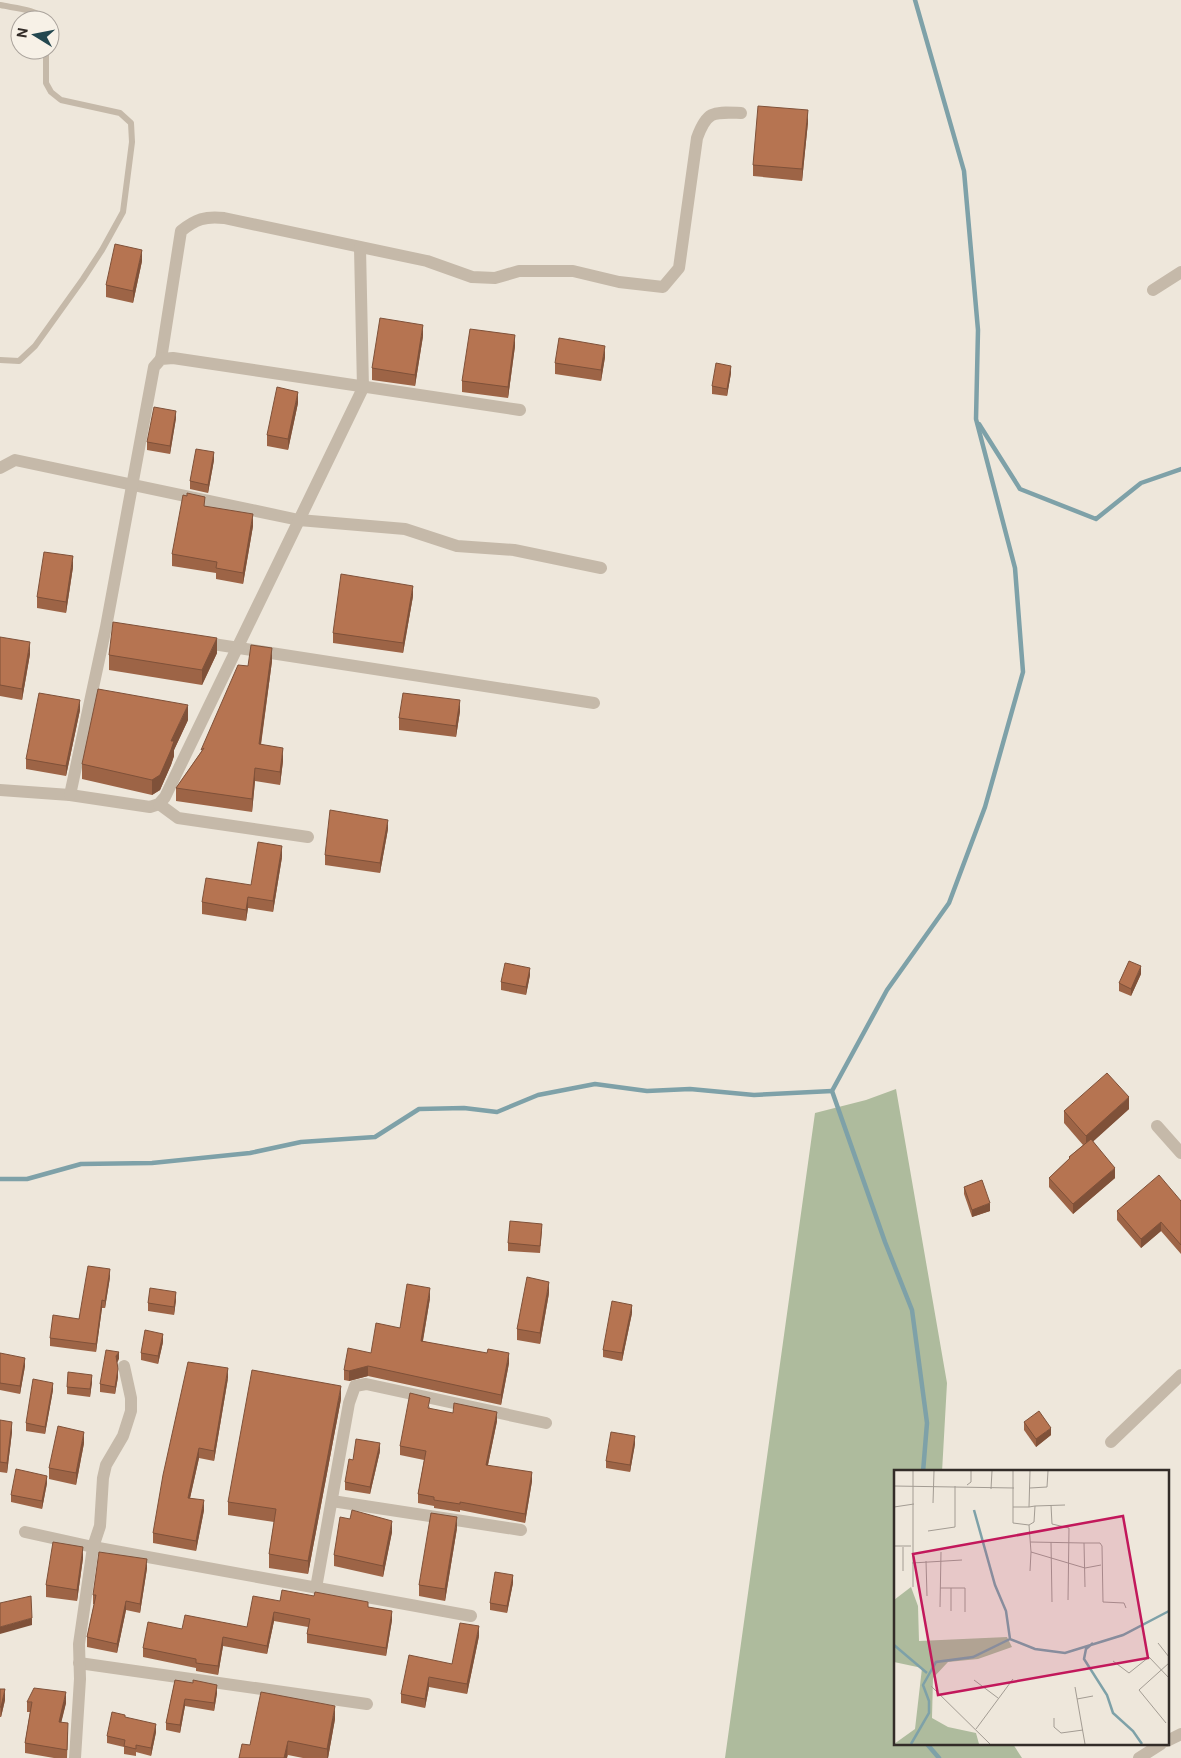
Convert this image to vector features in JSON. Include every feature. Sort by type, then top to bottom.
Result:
[{"type":"street","points":[[70,795],[111,628],[132,485],[154,367],[161,359],[181,231],[194,220],[207,216],[427,261],[472,277],[495,278],[519,271],[573,270],[619,282],[663,287],[679,268],[697,138],[703,121],[716,112],[741,113]]},
{"type":"street","points":[[0,790],[70,795],[150,807],[159,804],[165,798],[362,388],[360,248]]},
{"type":"street","points":[[1153,290],[1181,272]]},
{"type":"street","points":[[161,359],[173,358],[362,388],[520,410]]},
{"type":"street","points":[[0,468],[16,460],[299,520],[406,529],[457,546],[514,550],[601,568]]},
{"type":"street","points":[[191,641],[594,703]]},
{"type":"street","points":[[159,804],[178,818],[308,837]]},
{"type":"street","points":[[1157,1126],[1181,1153]]},
{"type":"street","points":[[75,1758],[79,1644],[93,1547],[100,1526],[103,1478],[106,1465],[123,1436],[131,1411],[131,1398],[124,1366]]},
{"type":"street","points":[[1111,1442],[1181,1375]]},
{"type":"street","points":[[316,1588],[349,1403],[355,1386],[366,1384],[546,1423]]},
{"type":"street","points":[[332,1501],[521,1530]]},
{"type":"street","points":[[25,1532],[93,1547],[471,1616]]},
{"type":"street","points":[[79,1663],[367,1704]]},
{"type":"street","points":[[1168,1740],[1181,1734]]},
{"type":"street","points":[[1139,1758],[1158,1746]]},
{"type":"lane","points":[[0,5],[25,10]]},
{"type":"lane","points":[[0,360],[19,361],[35,346],[102,250],[122,212],[132,142],[130,123],[120,113],[61,100],[51,92],[46,83],[46,60]]},
{"type":"green space","points":[[896,1089],[947,1383],[942,1470],[894,1470],[894,1746],[1014,1746],[1022,1758],[725,1758],[815,1113],[866,1100]]},
{"type":"building","points":[[758,106],[808,110],[802,169],[753,165]]},
{"type":"building","points":[[115,244],[142,250],[133,291],[106,285]]},
{"type":"building","points":[[380,318],[423,325],[415,375],[372,368]]},
{"type":"building","points":[[470,329],[515,335],[508,387],[462,381]]},
{"type":"building","points":[[559,338],[605,346],[601,370],[555,363]]},
{"type":"building","points":[[716,363],[731,366],[727,389],[712,386]]},
{"type":"building","points":[[277,387],[298,392],[288,439],[267,435]]},
{"type":"building","points":[[154,407],[176,411],[170,446],[147,442]]},
{"type":"building","points":[[196,449],[214,452],[208,485],[190,481]]},
{"type":"building","points":[[187,493],[205,497],[204,506],[253,514],[243,573],[216,568],[217,562],[172,554],[183,495],[187,496]]},
{"type":"building","points":[[44,552],[73,556],[66,602],[37,597]]},
{"type":"building","points":[[341,574],[413,586],[403,643],[333,633]]},
{"type":"building","points":[[113,622],[217,638],[202,670],[109,655]]},
{"type":"building","points":[[0,637],[30,642],[22,689],[0,685]]},
{"type":"building","points":[[251,645],[272,648],[259,744],[283,748],[280,772],[255,768],[252,799],[176,788],[204,748],[201,750],[238,665],[248,666]]},
{"type":"building","points":[[98,689],[188,705],[171,741],[174,741],[160,775],[152,780],[82,764]]},
{"type":"building","points":[[39,693],[80,700],[66,766],[26,759]]},
{"type":"building","points":[[403,693],[460,700],[456,726],[399,718]]},
{"type":"building","points":[[330,810],[388,820],[380,863],[325,855]]},
{"type":"building","points":[[258,842],[282,846],[273,901],[248,897],[246,910],[202,902],[206,878],[251,885]]},
{"type":"building","points":[[1129,961],[1141,966],[1131,989],[1119,983]]},
{"type":"building","points":[[505,963],[530,968],[526,987],[501,982]]},
{"type":"building","points":[[1107,1073],[1129,1097],[1086,1136],[1064,1111]]},
{"type":"building","points":[[1091,1139],[1115,1168],[1073,1204],[1049,1178],[1069,1157]]},
{"type":"building","points":[[1159,1175],[1181,1201],[1181,1245],[1161,1222],[1141,1239],[1117,1211]]},
{"type":"building","points":[[982,1180],[990,1203],[972,1210],[964,1187]]},
{"type":"building","points":[[510,1221],[542,1224],[540,1246],[508,1243]]},
{"type":"building","points":[[88,1266],[110,1269],[105,1301],[102,1300],[96,1344],[50,1338],[53,1315],[79,1319]]},
{"type":"building","points":[[527,1277],[549,1282],[540,1333],[517,1329]]},
{"type":"building","points":[[407,1284],[430,1288],[421,1341],[487,1353],[488,1349],[509,1353],[501,1395],[368,1366],[349,1371],[344,1370],[348,1348],[371,1353],[376,1323],[400,1328]]},
{"type":"building","points":[[150,1288],[176,1292],[174,1307],[148,1303]]},
{"type":"building","points":[[612,1301],[632,1305],[622,1353],[603,1350]]},
{"type":"building","points":[[145,1330],[163,1334],[158,1356],[141,1353]]},
{"type":"building","points":[[106,1350],[119,1352],[116,1356],[118,1369],[115,1387],[100,1384]]},
{"type":"building","points":[[0,1353],[25,1358],[20,1386],[0,1383]]},
{"type":"building","points":[[188,1362],[228,1368],[214,1451],[199,1448],[188,1498],[204,1500],[196,1541],[153,1533],[163,1475]]},
{"type":"building","points":[[252,1370],[341,1386],[308,1561],[269,1554],[276,1509],[228,1502]]},
{"type":"building","points":[[68,1372],[92,1375],[90,1389],[67,1387]]},
{"type":"building","points":[[33,1379],[53,1383],[45,1427],[26,1423]]},
{"type":"building","points":[[410,1393],[430,1398],[428,1408],[453,1413],[454,1403],[497,1412],[486,1465],[532,1472],[525,1514],[460,1502],[460,1504],[434,1500],[434,1497],[418,1494],[426,1451],[400,1446]]},
{"type":"building","points":[[1039,1411],[1051,1428],[1036,1439],[1024,1422]]},
{"type":"building","points":[[0,1420],[12,1422],[7,1463],[0,1462]]},
{"type":"building","points":[[58,1426],[84,1432],[76,1473],[49,1468]]},
{"type":"building","points":[[611,1432],[635,1436],[630,1465],[606,1461]]},
{"type":"building","points":[[356,1439],[380,1443],[370,1487],[345,1482],[349,1459],[353,1460]]},
{"type":"building","points":[[16,1469],[47,1476],[42,1501],[11,1495]]},
{"type":"building","points":[[352,1510],[392,1521],[383,1566],[334,1555],[340,1517],[350,1519]]},
{"type":"building","points":[[431,1513],[457,1517],[445,1589],[419,1585]]},
{"type":"building","points":[[53,1542],[83,1547],[77,1590],[46,1585]]},
{"type":"building","points":[[99,1552],[147,1559],[140,1604],[126,1601],[117,1644],[87,1637],[96,1595],[93,1595]]},
{"type":"building","points":[[495,1572],[513,1575],[507,1606],[490,1603]]},
{"type":"building","points":[[282,1590],[314,1596],[315,1592],[368,1602],[368,1607],[392,1611],[386,1648],[307,1634],[310,1619],[274,1612],[267,1646],[223,1637],[218,1666],[196,1663],[196,1659],[143,1648],[148,1622],[182,1629],[185,1615],[247,1627],[253,1596],[280,1601]]},
{"type":"building","points":[[31,1596],[32,1618],[0,1627],[0,1603]]},
{"type":"building","points":[[460,1623],[479,1626],[467,1684],[429,1677],[425,1699],[401,1694],[409,1655],[452,1664]]},
{"type":"building","points":[[175,1680],[193,1683],[193,1680],[217,1685],[214,1703],[185,1699],[180,1725],[166,1723]]},
{"type":"building","points":[[34,1688],[66,1692],[59,1722],[68,1723],[67,1750],[25,1743],[32,1702],[27,1702]]},
{"type":"building","points":[[0,1689],[5,1689],[1,1707],[0,1707]]},
{"type":"building","points":[[261,1692],[335,1706],[327,1749],[288,1741],[284,1758],[239,1758],[242,1744],[250,1745]]},
{"type":"building","points":[[112,1712],[156,1724],[151,1748],[136,1745],[136,1749],[124,1746],[125,1740],[107,1736]]},
{"type":"waterway","points":[[915,0],[964,171],[978,330],[976,419],[1015,568],[1023,672],[985,807],[949,903],[887,990],[832,1091],[885,1242],[912,1310],[927,1423],[923,1470]]},
{"type":"waterway","points":[[979,424],[1020,489],[1096,519],[1141,483],[1181,469]]},
{"type":"waterway","points":[[0,1179],[27,1179],[81,1164],[152,1163],[250,1153],[301,1142],[375,1137],[419,1109],[464,1108],[497,1112],[538,1095],[595,1084],[647,1091],[690,1089],[754,1095],[832,1091]]},
{"type":"waterway","points":[[929,1746],[939,1758]]}]
